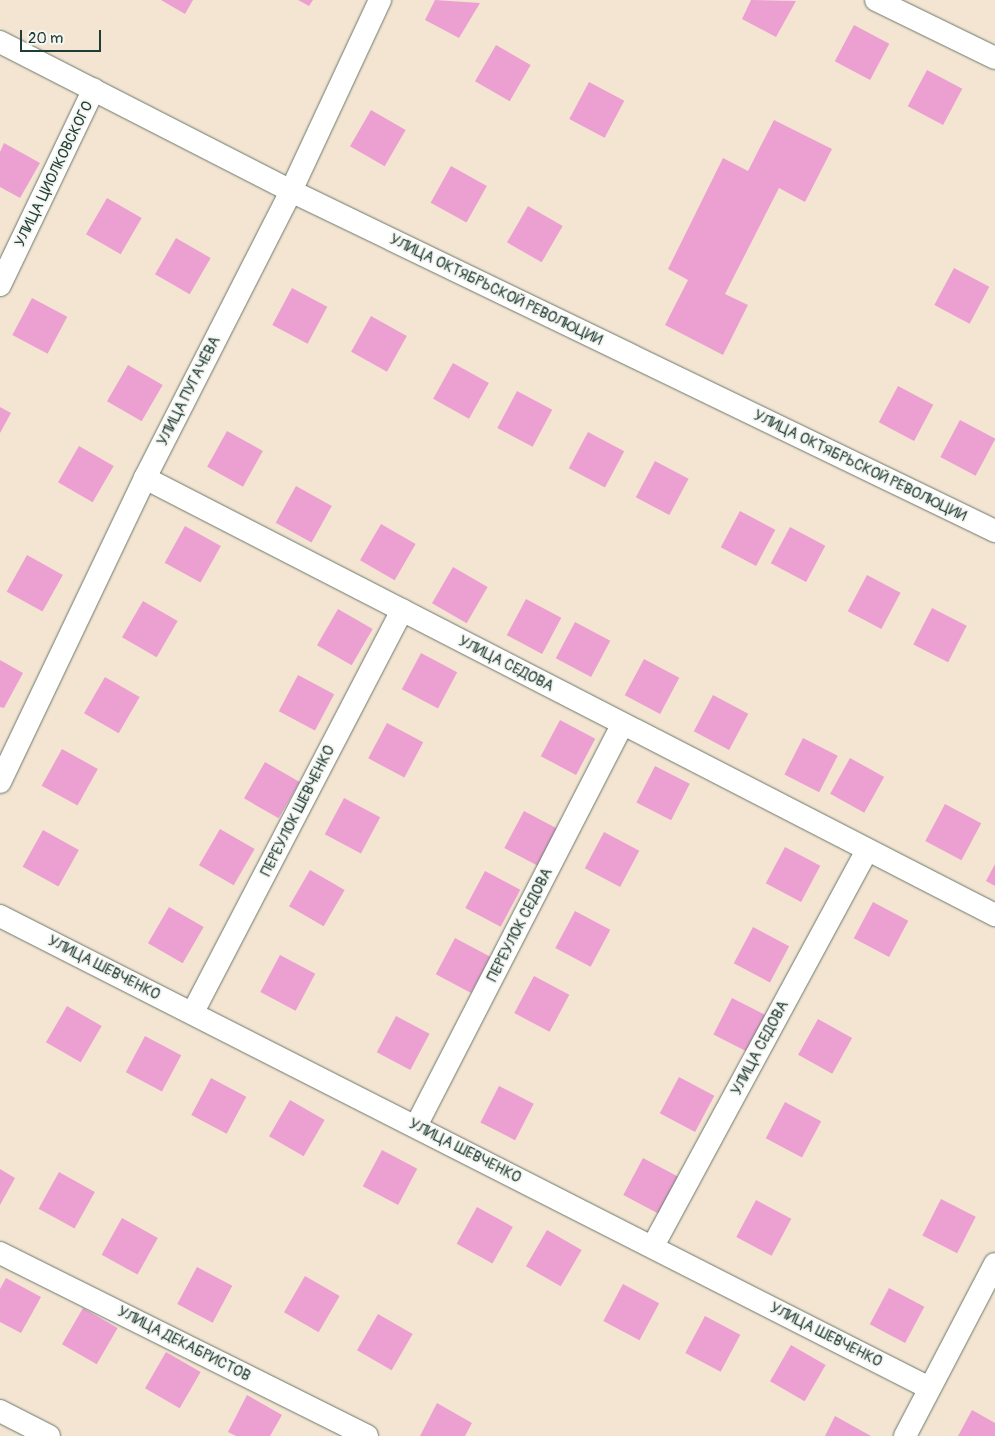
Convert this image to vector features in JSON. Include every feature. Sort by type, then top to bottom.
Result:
[{"type":"street","name":"УЛИЦА ПУГАЧЁВА","points":[[0,782],[145,478],[291,191],[380,0]]},
{"type":"street","points":[[876,0],[995,58]]},
{"type":"street","name":"УЛИЦА ОКТЯБРЬСКОЙ РЕВОЛЮЦИИ","points":[[0,42],[291,191],[995,532]]},
{"type":"street","name":"УЛИЦА ЦИОЛКОВСКОГО","points":[[0,286],[94,89]]},
{"type":"street","name":"УЛИЦА СЕДОВА","points":[[145,478],[995,915]]},
{"type":"street","name":"ПЕРЕУЛОК ШЕВЧЕНКО","points":[[193,1012],[402,610]]},
{"type":"street","name":"ПЕРЕУЛОК СЕДОВА","points":[[416,1126],[623,724]]},
{"type":"street","name":"УЛИЦА СЕДОВА","points":[[653,1246],[867,850]]},
{"type":"street","name":"УЛИЦА ШЕВЧЕНКО","points":[[0,916],[193,1012],[929,1388]]},
{"type":"street","name":"УЛИЦА ДЕКАБРИСТОВ","points":[[0,1253],[367,1436]]},
{"type":"street","points":[[905,1436],[995,1264]]},
{"type":"street","points":[[0,1411],[49,1436]]},
{"type":"building","points":[[161,0],[193,0],[185,14]]},
{"type":"building","points":[[298,0],[313,0],[309,6]]},
{"type":"building","points":[[435,0],[480,3],[459,38],[425,20]]},
{"type":"building","points":[[751,0],[796,1],[776,37],[742,19]]},
{"type":"building","points":[[854,25],[889,44],[870,80],[835,61]]},
{"type":"building","points":[[496,45],[531,65],[510,101],[475,81]]},
{"type":"building","points":[[927,70],[962,89],[943,125],[908,106]]},
{"type":"building","points":[[589,82],[624,101],[605,138],[569,119]]},
{"type":"building","points":[[371,110],[406,130],[385,166],[350,146]]},
{"type":"building","points":[[774,120],[832,149],[805,202],[779,188],[725,294],[748,305],[723,355],[665,325],[688,280],[668,269],[723,158],[748,171]]},
{"type":"building","points":[[4,143],[40,163],[20,198],[0,187],[0,152]]},
{"type":"building","points":[[451,166],[487,186],[466,223],[431,203]]},
{"type":"building","points":[[107,198],[142,218],[121,254],[86,234]]},
{"type":"building","points":[[528,206],[563,226],[542,262],[507,242]]},
{"type":"building","points":[[176,238],[211,258],[190,294],[155,274]]},
{"type":"building","points":[[954,268],[989,287],[970,324],[934,305]]},
{"type":"building","points":[[292,288],[327,307],[308,344],[272,325]]},
{"type":"building","points":[[32,298],[67,317],[48,354],[12,335]]},
{"type":"building","points":[[371,316],[407,336],[387,372],[351,352]]},
{"type":"building","points":[[453,363],[489,383],[469,419],[433,399]]},
{"type":"building","points":[[128,365],[163,385],[142,421],[107,401]]},
{"type":"building","points":[[898,386],[933,405],[914,441],[879,422]]},
{"type":"building","points":[[517,391],[552,410],[533,447],[497,428]]},
{"type":"building","points":[[0,407],[11,413],[0,433]]},
{"type":"building","points":[[960,420],[995,439],[976,476],[940,457]]},
{"type":"building","points":[[227,431],[263,451],[243,487],[207,467]]},
{"type":"building","points":[[588,432],[624,451],[605,487],[569,468]]},
{"type":"building","points":[[79,446],[114,466],[93,502],[58,482]]},
{"type":"building","points":[[655,461],[689,479],[669,515],[636,497]]},
{"type":"building","points":[[296,486],[332,506],[311,543],[276,523]]},
{"type":"building","points":[[740,511],[775,530],[756,566],[721,547]]},
{"type":"building","points":[[381,524],[416,544],[395,580],[360,560]]},
{"type":"building","points":[[185,526],[221,546],[200,583],[165,563]]},
{"type":"building","points":[[790,527],[825,546],[806,582],[771,563]]},
{"type":"building","points":[[27,555],[63,575],[42,612],[7,592]]},
{"type":"building","points":[[453,567],[488,587],[467,623],[432,603]]},
{"type":"building","points":[[867,575],[901,593],[881,629],[848,611]]},
{"type":"building","points":[[526,599],[561,618],[542,654],[507,635]]},
{"type":"building","points":[[143,601],[178,621],[157,657],[122,637]]},
{"type":"building","points":[[932,608],[967,626],[948,662],[913,645]]},
{"type":"building","points":[[338,609],[373,629],[352,665],[317,645]]},
{"type":"building","points":[[575,622],[610,641],[591,677],[556,658]]},
{"type":"building","points":[[421,653],[457,672],[438,708],[402,689]]},
{"type":"building","points":[[644,659],[679,678],[660,714],[625,695]]},
{"type":"building","points":[[0,660],[23,673],[4,708],[0,707]]},
{"type":"building","points":[[298,675],[334,694],[315,730],[279,711]]},
{"type":"building","points":[[105,677],[140,697],[119,733],[84,713]]},
{"type":"building","points":[[713,695],[748,714],[729,750],[694,731]]},
{"type":"building","points":[[560,720],[595,739],[576,775],[541,756]]},
{"type":"building","points":[[387,723],[423,742],[404,778],[368,758]]},
{"type":"building","points":[[803,738],[838,756],[819,792],[784,775]]},
{"type":"building","points":[[62,749],[98,769],[77,806],[42,786]]},
{"type":"building","points":[[850,758],[884,777],[864,813],[830,794]]},
{"type":"building","points":[[265,762],[300,782],[279,818],[244,798]]},
{"type":"building","points":[[655,766],[690,784],[671,820],[636,803]]},
{"type":"building","points":[[344,798],[380,817],[361,853],[325,834]]},
{"type":"building","points":[[945,804],[981,823],[961,860],[925,841]]},
{"type":"building","points":[[524,811],[559,830],[540,867],[504,848]]},
{"type":"building","points":[[220,829],[255,849],[234,885],[199,865]]},
{"type":"building","points":[[43,830],[79,850],[58,887],[23,867]]},
{"type":"building","points":[[604,832],[639,851],[620,887],[585,868]]},
{"type":"building","points":[[785,847],[820,866],[801,902],[766,883]]},
{"type":"building","points":[[995,864],[995,886],[986,881]]},
{"type":"building","points":[[310,870],[345,890],[324,926],[289,906]]},
{"type":"building","points":[[485,871],[520,890],[501,927],[465,908]]},
{"type":"building","points":[[873,902],[908,921],[889,957],[854,938]]},
{"type":"building","points":[[169,907],[204,927],[183,963],[148,943]]},
{"type":"building","points":[[575,911],[610,930],[591,967],[555,948]]},
{"type":"building","points":[[753,927],[789,946],[770,982],[734,963]]},
{"type":"building","points":[[455,938],[490,957],[471,993],[436,974]]},
{"type":"building","points":[[280,955],[315,974],[296,1011],[260,992]]},
{"type":"building","points":[[534,976],[569,995],[550,1032],[514,1013]]},
{"type":"building","points":[[732,998],[767,1016],[748,1052],[713,1035]]},
{"type":"building","points":[[67,1006],[102,1026],[81,1062],[46,1042]]},
{"type":"building","points":[[396,1016],[430,1034],[410,1070],[377,1052]]},
{"type":"building","points":[[818,1019],[852,1038],[832,1074],[798,1055]]},
{"type":"building","points":[[145,1036],[181,1055],[162,1091],[126,1072]]},
{"type":"building","points":[[679,1077],[714,1096],[695,1132],[660,1113]]},
{"type":"building","points":[[211,1078],[246,1097],[227,1134],[191,1115]]},
{"type":"building","points":[[499,1086],[534,1104],[515,1140],[480,1123]]},
{"type":"building","points":[[290,1100],[325,1120],[304,1156],[269,1136]]},
{"type":"building","points":[[785,1102],[821,1121],[802,1157],[766,1138]]},
{"type":"building","points":[[382,1150],[417,1169],[398,1205],[363,1186]]},
{"type":"building","points":[[643,1158],[678,1177],[659,1214],[623,1195]]},
{"type":"building","points":[[0,1169],[15,1178],[0,1205]]},
{"type":"building","points":[[59,1172],[95,1192],[74,1229],[39,1209]]},
{"type":"building","points":[[941,1199],[976,1217],[957,1253],[922,1236]]},
{"type":"building","points":[[756,1200],[791,1219],[772,1256],[736,1237]]},
{"type":"building","points":[[477,1207],[513,1227],[492,1264],[457,1244]]},
{"type":"building","points":[[122,1218],[158,1238],[137,1275],[102,1255]]},
{"type":"building","points":[[547,1230],[582,1250],[561,1286],[526,1266]]},
{"type":"building","points":[[197,1267],[232,1286],[213,1323],[177,1304]]},
{"type":"building","points":[[305,1276],[340,1296],[319,1332],[284,1312]]},
{"type":"building","points":[[6,1278],[41,1297],[21,1333],[0,1322],[0,1289]]},
{"type":"building","points":[[623,1284],[659,1303],[639,1340],[603,1321]]},
{"type":"building","points":[[889,1288],[924,1307],[905,1343],[870,1324]]},
{"type":"building","points":[[83,1308],[118,1328],[97,1364],[62,1344]]},
{"type":"building","points":[[378,1314],[413,1334],[392,1370],[357,1350]]},
{"type":"building","points":[[705,1316],[740,1335],[721,1372],[685,1353]]},
{"type":"building","points":[[791,1345],[826,1365],[805,1401],[770,1381]]},
{"type":"building","points":[[166,1352],[201,1372],[180,1408],[145,1388]]},
{"type":"building","points":[[247,1395],[282,1415],[270,1436],[236,1436],[228,1432]]},
{"type":"building","points":[[437,1403],[472,1423],[465,1436],[420,1436]]},
{"type":"building","points":[[972,1410],[995,1423],[995,1436],[958,1436]]},
{"type":"building","points":[[835,1416],[871,1436],[825,1436]]}]
